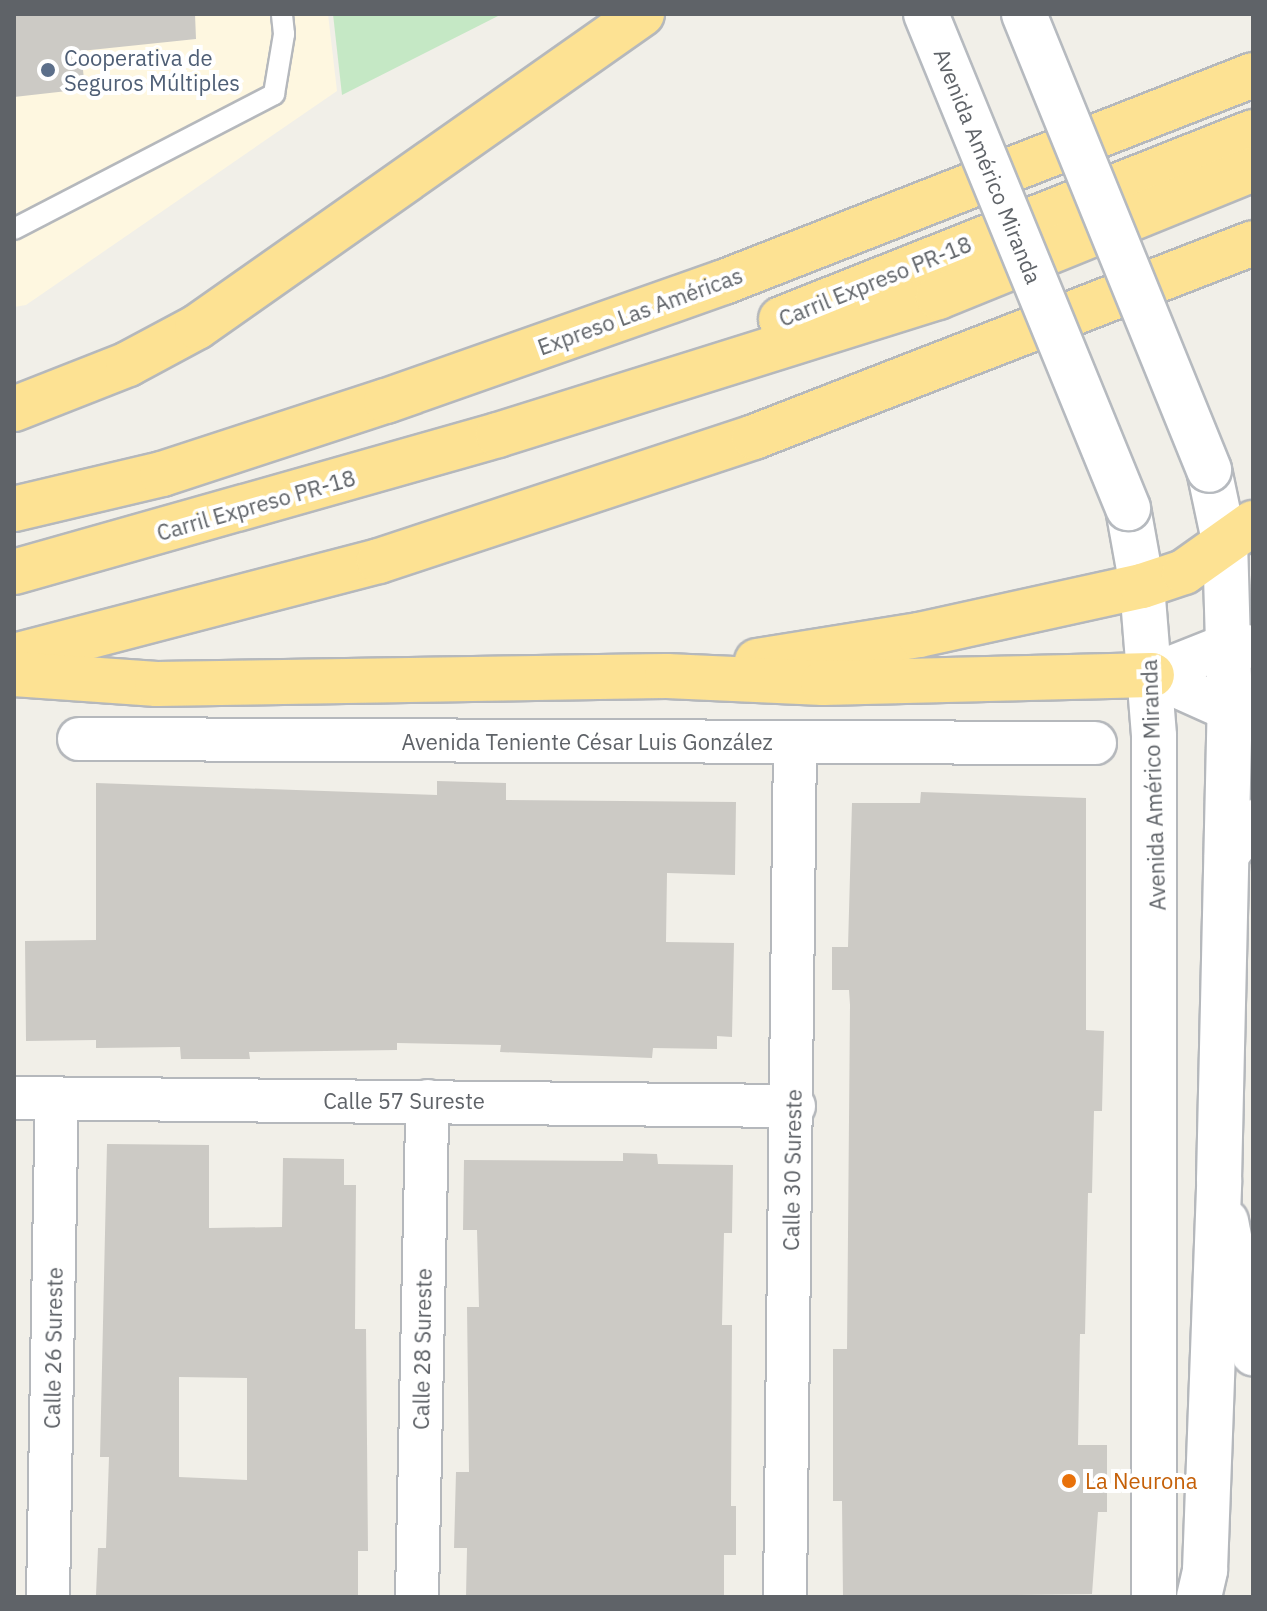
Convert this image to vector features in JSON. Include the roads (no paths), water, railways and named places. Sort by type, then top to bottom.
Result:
[{"type":"highway","points":[[14,409],[128,364],[197,327],[642,14]]},
{"type":"highway","name":"Expreso Las Américas","points":[[14,509],[162,474],[415,391],[738,277],[1253,75]]},
{"type":"highway","name":"Carril Expreso PR-18","points":[[498,435],[1253,132]]},
{"type":"highway","name":"Carril Expreso PR-18","points":[[14,572],[498,435],[938,297],[1253,169]]},
{"type":"highway","points":[[14,656],[379,561],[724,447],[1253,243]]},
{"type":"highway","points":[[667,676],[919,635],[1142,586],[1184,572],[1244,543]]},
{"type":"highway","points":[[14,674],[157,684],[667,676],[823,683],[1152,675]]},
{"type":"street","name":"Avenida Américo Miranda","points":[[926,14],[1128,508],[1142,586],[1152,675],[1158,956],[1154,1597]]},
{"type":"street","points":[[1024,14],[1209,470],[1244,543],[1241,712],[1226,857],[1219,1180],[1205,1570],[1199,1597]]},
{"type":"street","points":[[1152,675],[1242,646]]},
{"type":"street","points":[[1152,675],[1241,712]]},
{"type":"street","name":"Avenida Teniente César Luis González","points":[[79,739],[1095,743]]},
{"type":"street","name":"Calle 30 Sureste","points":[[785,1597],[794,1106],[795,743]]},
{"type":"street","points":[[1226,857],[1253,821]]},
{"type":"street","name":"Calle 57 Sureste","points":[[14,1098],[794,1106]]},
{"type":"street","name":"Calle 26 Sureste","points":[[48,1597],[33,1467],[57,1099]]},
{"type":"street","name":"Calle 28 Sureste","points":[[417,1597],[427,1101]]},
{"type":"street","points":[[1219,1180],[1253,1354]]},
{"type":"lane","points":[[14,229],[274,94],[284,34],[282,14]]},
{"type":"place","name":"Cooperativa de Seguros Múltiples","points":[[48,70]]},
{"type":"place","name":"La Neurona","points":[[1069,1481]]}]
